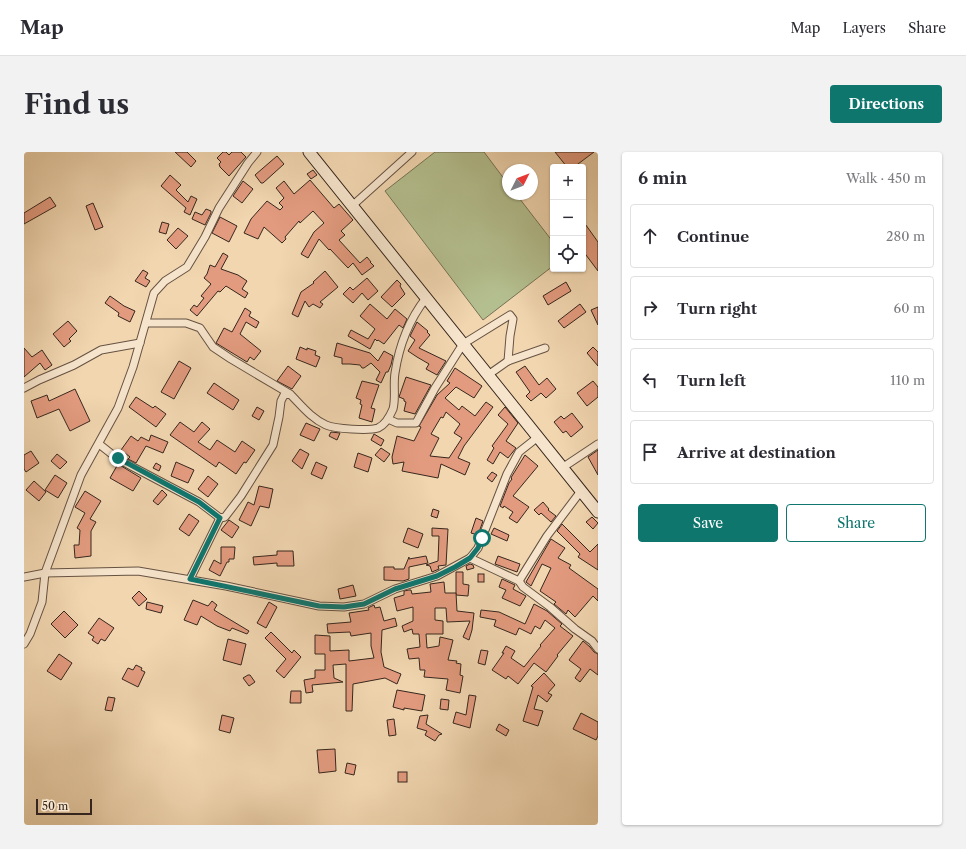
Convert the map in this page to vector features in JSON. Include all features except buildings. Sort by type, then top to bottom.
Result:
[{"type":"main road","points":[[309,152],[598,512]]},
{"type":"street","points":[[24,644],[30,634],[42,602],[45,573],[81,475],[118,408],[146,324],[154,293],[165,281],[187,268],[205,237],[219,208],[248,163],[257,152]]},
{"type":"street","points":[[352,206],[412,152]]},
{"type":"street","points":[[146,324],[186,323],[200,328],[213,346],[231,359],[290,394],[308,414],[328,426],[359,430],[378,428],[388,419],[393,408],[395,374],[401,342],[416,310],[426,298]]},
{"type":"street","points":[[388,419],[396,422],[416,423],[435,388],[463,344],[510,315],[513,319],[508,361]]},
{"type":"street","points":[[24,388],[74,365],[101,350],[140,343]]},
{"type":"street","points":[[488,375],[508,361],[546,348]]},
{"type":"street","points":[[190,579],[220,518],[225,517],[241,496],[273,445],[281,401],[284,395],[290,394]]},
{"type":"street","points":[[24,577],[45,573],[138,571],[190,579],[319,606],[344,607],[364,604],[395,589],[437,576],[470,558],[478,548],[507,474],[519,452],[538,437]]},
{"type":"street","points":[[99,444],[118,458],[199,502],[220,518]]},
{"type":"street","points":[[562,468],[598,444]]},
{"type":"street","points":[[519,581],[547,536],[581,491]]},
{"type":"street","points":[[470,558],[519,581],[522,587],[550,607],[575,629],[592,641],[598,649]]},
{"type":"green space","points":[[435,152],[484,152],[502,176],[502,200],[521,200],[550,238],[550,268],[483,320],[385,191]]},
{"type":"route","points":[[118,458],[199,502],[220,518],[190,579],[319,606],[344,607],[364,604],[395,589],[437,576],[455,567],[470,558],[478,548],[482,538]]}]
